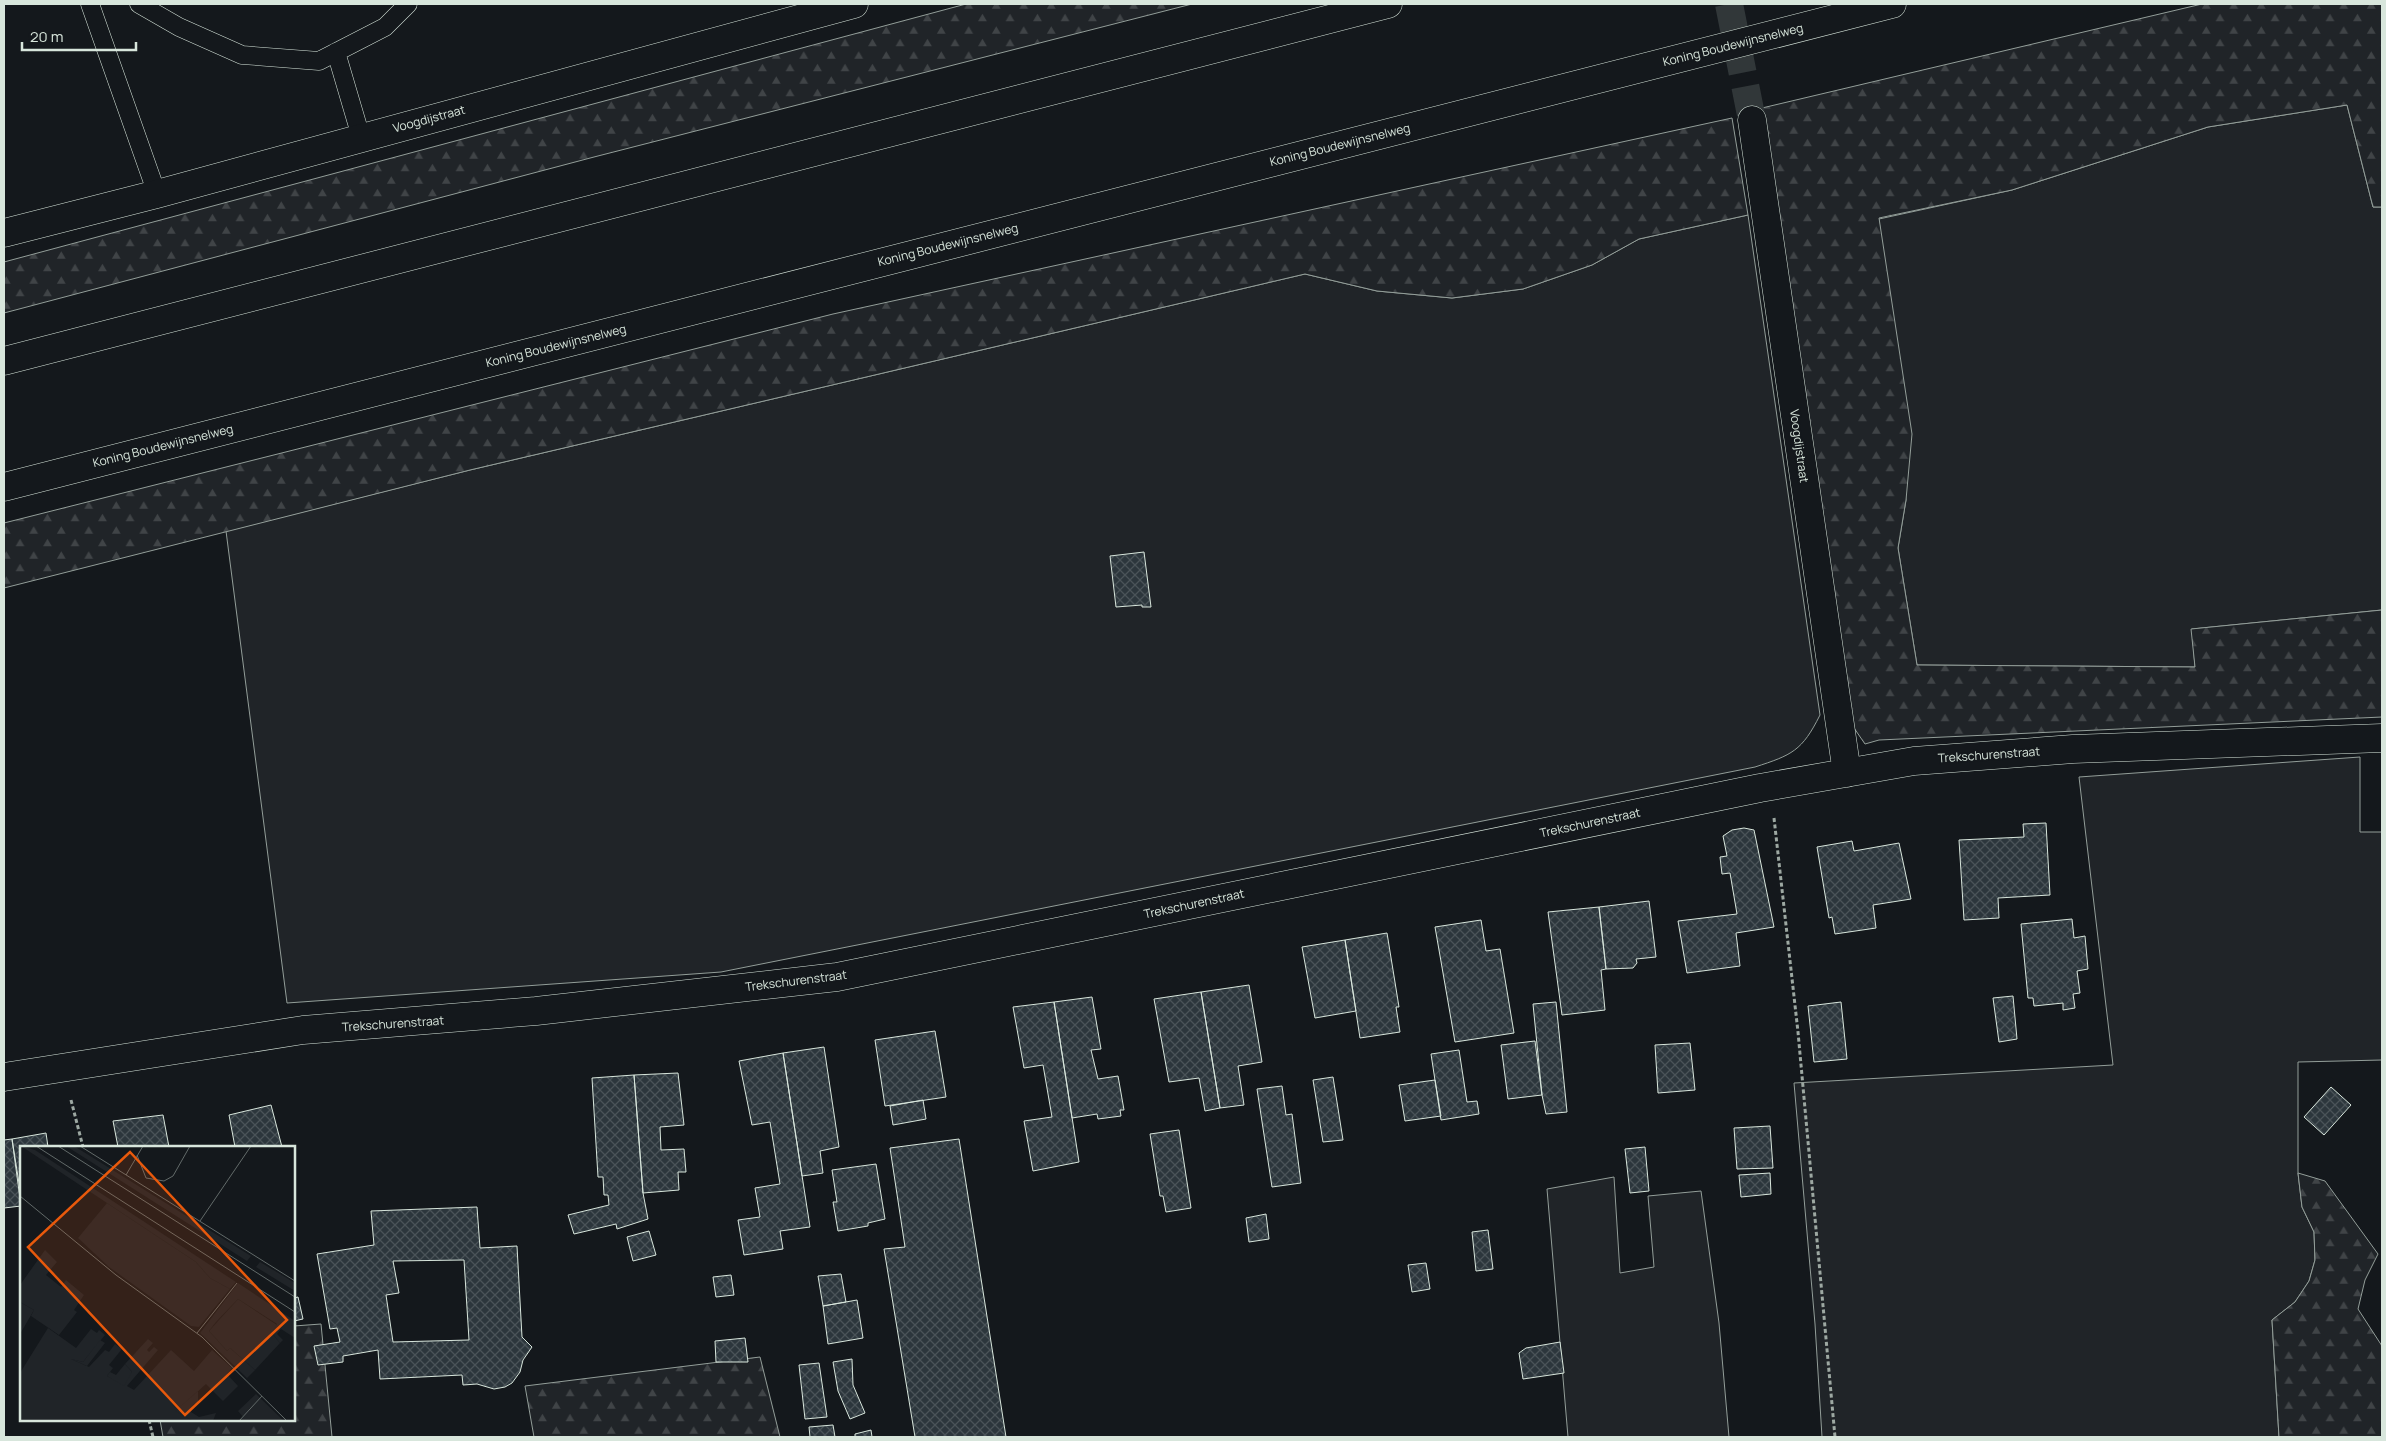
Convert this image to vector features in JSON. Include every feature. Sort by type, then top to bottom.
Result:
[{"type":"main road","name":"Voogdijstraat","points":[[4,233],[156,194],[854,4]]},
{"type":"main road","points":[[4,361],[1388,4]]},
{"type":"main road","name":"Koning Boudewijnsnelweg","points":[[4,487],[1892,4]]},
{"type":"main road","name":"Voogdijstraat","points":[[1752,120],[1847,773]]},
{"type":"main road","name":"Trekschurenstraat","points":[[4,1077],[303,1030],[536,1011],[837,977],[1771,788],[1914,761],[2073,749],[2382,738]]},
{"type":"lane","points":[[90,4],[156,194]]},
{"type":"lane","points":[[139,4],[179,27],[242,55],[318,61],[384,27],[408,4]]},
{"type":"lane","points":[[336,52],[361,138]]},
{"type":"path","points":[[1771,788],[1798,1032],[1835,1437]]},
{"type":"path","points":[[63,1068],[83,1146]]},
{"type":"path","points":[[149,1421],[153,1437]]},
{"type":"green space","points":[[966,4],[1192,4],[594,157],[4,313],[4,262]]},
{"type":"green space","points":[[2202,4],[2382,4],[2382,207],[2373,207],[2347,105],[2208,127],[2012,190],[1879,218],[1912,434],[1906,500],[1898,548],[1917,665],[2195,667],[2191,629],[2382,610],[2382,717],[1879,740],[1865,744],[1854,728],[1762,108]]},
{"type":"green space","points":[[2347,105],[2373,207],[2382,207],[2382,610],[2192,629],[2195,667],[1917,665],[1898,548],[1906,500],[1879,219],[2012,190],[2208,127]]},
{"type":"green space","points":[[1732,118],[1748,215],[1639,239],[1592,265],[1523,289],[1452,298],[1377,291],[1305,274],[470,470],[4,588],[4,523],[833,314]]},
{"type":"green space","points":[[1748,215],[1820,715],[1807,737],[1795,750],[1787,755],[1755,767],[721,972],[287,1003],[226,531],[470,470],[1305,274],[1377,291],[1452,298],[1523,289],[1592,265],[1639,239]]},
{"type":"green space","points":[[2360,757],[2360,832],[2382,832],[2382,1060],[2298,1062],[2298,1173],[2302,1207],[2314,1232],[2315,1260],[2309,1281],[2295,1302],[2272,1320],[2279,1437],[1822,1437],[1815,1324],[1794,1083],[2113,1065],[2079,777]]},
{"type":"green space","points":[[2298,1173],[2325,1181],[2378,1254],[2365,1280],[2358,1309],[2382,1346],[2382,1437],[2279,1437],[2272,1320],[2295,1302],[2309,1281],[2315,1260],[2314,1232],[2302,1207]]},
{"type":"green space","points":[[1614,1177],[1620,1273],[1654,1267],[1648,1196],[1701,1191],[1719,1323],[1729,1437],[1568,1437],[1547,1189]]},
{"type":"green space","points":[[321,1324],[332,1437],[163,1437],[160,1421],[295,1421],[295,1326]]},
{"type":"green space","points":[[760,1357],[780,1437],[534,1437],[525,1386]]},
{"type":"building","points":[[1144,552],[1151,607],[1142,607],[1142,605],[1116,607],[1110,556]]},
{"type":"building","points":[[2046,823],[2050,895],[1998,898],[1999,918],[1964,920],[1959,840],[2024,837],[2023,824]]},
{"type":"building","points":[[1744,828],[1754,830],[1774,927],[1736,933],[1740,966],[1687,973],[1678,921],[1737,914],[1730,873],[1722,874],[1720,857],[1727,856],[1723,836],[1732,830]]},
{"type":"building","points":[[1852,841],[1854,851],[1899,843],[1911,899],[1873,905],[1876,928],[1835,934],[1832,917],[1829,918],[1817,847]]},
{"type":"building","points":[[1649,901],[1656,957],[1636,959],[1637,963],[1633,968],[1606,969],[1599,907]]},
{"type":"building","points":[[1599,907],[1606,969],[1601,970],[1605,1010],[1562,1015],[1548,912]]},
{"type":"building","points":[[2072,919],[2074,938],[2085,936],[2088,969],[2077,971],[2080,993],[2073,994],[2075,1008],[2063,1010],[2063,1003],[2034,1006],[2033,998],[2028,998],[2021,924]]},
{"type":"building","points":[[1481,920],[1486,951],[1500,949],[1514,1033],[1455,1042],[1435,927]]},
{"type":"building","points":[[1387,933],[1399,1007],[1396,1007],[1400,1032],[1360,1038],[1345,940]]},
{"type":"building","points":[[1345,940],[1356,1011],[1315,1018],[1302,947]]},
{"type":"building","points":[[1249,985],[1262,1062],[1238,1066],[1244,1105],[1220,1108],[1201,992]]},
{"type":"building","points":[[1201,992],[1220,1108],[1205,1111],[1199,1078],[1169,1082],[1154,999]]},
{"type":"building","points":[[2013,996],[2017,1039],[1999,1042],[1993,998]]},
{"type":"building","points":[[1092,997],[1101,1049],[1091,1050],[1098,1079],[1118,1076],[1124,1110],[1120,1110],[1121,1116],[1098,1119],[1097,1114],[1072,1118],[1054,1002]]},
{"type":"building","points":[[1054,1002],[1079,1162],[1033,1171],[1024,1121],[1052,1117],[1043,1065],[1024,1068],[1013,1007]]},
{"type":"building","points":[[1556,1002],[1567,1112],[1546,1114],[1542,1095],[1533,1004]]},
{"type":"building","points":[[1841,1002],[1847,1059],[1814,1062],[1808,1006]]},
{"type":"building","points":[[935,1031],[946,1097],[885,1106],[875,1040]]},
{"type":"building","points":[[1535,1041],[1542,1095],[1508,1099],[1501,1045]]},
{"type":"building","points":[[1690,1043],[1695,1090],[1658,1093],[1655,1045]]},
{"type":"building","points":[[824,1047],[839,1147],[820,1151],[823,1173],[802,1176],[783,1053]]},
{"type":"building","points":[[1459,1050],[1467,1102],[1477,1101],[1479,1114],[1441,1120],[1431,1054]]},
{"type":"building","points":[[783,1053],[810,1227],[780,1231],[783,1249],[744,1255],[738,1220],[760,1217],[755,1188],[780,1184],[770,1122],[752,1125],[739,1061]]},
{"type":"building","points":[[678,1073],[684,1125],[660,1127],[661,1150],[684,1149],[686,1172],[678,1172],[679,1190],[643,1193],[634,1075]]},
{"type":"building","points":[[634,1075],[643,1193],[648,1219],[617,1229],[616,1224],[574,1234],[568,1215],[609,1205],[608,1195],[604,1195],[603,1177],[598,1177],[592,1078]]},
{"type":"building","points":[[1333,1077],[1343,1140],[1323,1142],[1313,1080]]},
{"type":"building","points":[[1435,1080],[1441,1116],[1405,1121],[1399,1085]]},
{"type":"building","points":[[1282,1086],[1286,1115],[1292,1114],[1301,1183],[1272,1187],[1257,1089]]},
{"type":"building","points":[[2331,1087],[2351,1105],[2324,1135],[2304,1117]]},
{"type":"building","points":[[923,1100],[926,1119],[893,1125],[890,1106]]},
{"type":"building","points":[[271,1105],[282,1146],[235,1146],[229,1115]]},
{"type":"building","points":[[163,1115],[169,1146],[118,1146],[113,1121]]},
{"type":"building","points":[[1770,1126],[1773,1168],[1737,1169],[1734,1128]]},
{"type":"building","points":[[1179,1130],[1191,1208],[1166,1212],[1163,1196],[1160,1196],[1150,1134]]},
{"type":"building","points":[[46,1133],[48,1146],[20,1146],[20,1190],[12,1139]]},
{"type":"building","points":[[12,1139],[20,1206],[4,1208],[4,1140]]},
{"type":"building","points":[[959,1139],[1006,1437],[915,1437],[884,1249],[905,1247],[890,1148]]},
{"type":"building","points":[[1645,1147],[1649,1191],[1630,1193],[1625,1149]]},
{"type":"building","points":[[876,1164],[885,1219],[868,1223],[868,1226],[838,1231],[833,1202],[837,1202],[832,1170]]},
{"type":"building","points":[[1770,1173],[1771,1194],[1741,1197],[1739,1175]]},
{"type":"building","points":[[477,1207],[480,1248],[517,1246],[522,1337],[532,1347],[523,1360],[520,1372],[512,1383],[505,1387],[494,1389],[477,1384],[463,1385],[462,1375],[380,1379],[378,1350],[343,1356],[343,1362],[318,1365],[314,1346],[340,1342],[337,1328],[330,1329],[317,1254],[374,1245],[371,1211]],"holes":[[[464,1260],[469,1340],[393,1342],[386,1295],[399,1293],[393,1261]]]},
{"type":"building","points":[[1266,1214],[1269,1239],[1249,1242],[1246,1218]]},
{"type":"building","points":[[1488,1230],[1493,1269],[1476,1271],[1472,1232]]},
{"type":"building","points":[[649,1231],[656,1255],[633,1261],[627,1237]]},
{"type":"building","points":[[1426,1263],[1430,1289],[1412,1292],[1408,1265]]},
{"type":"building","points":[[841,1274],[846,1302],[823,1306],[818,1276]]},
{"type":"building","points":[[731,1275],[734,1295],[716,1297],[713,1277]]},
{"type":"building","points":[[298,1297],[303,1319],[295,1321],[295,1298]]},
{"type":"building","points":[[857,1300],[863,1338],[828,1344],[823,1306]]},
{"type":"building","points":[[745,1338],[748,1362],[716,1362],[715,1341]]},
{"type":"building","points":[[1560,1342],[1564,1373],[1523,1379],[1519,1353],[1526,1348]]},
{"type":"building","points":[[852,1359],[853,1385],[865,1413],[850,1419],[838,1391],[833,1362]]},
{"type":"building","points":[[819,1363],[827,1417],[805,1419],[799,1365]]},
{"type":"building","points":[[833,1425],[835,1437],[810,1437],[809,1427]]},
{"type":"building","points":[[871,1430],[872,1437],[855,1437],[855,1434]]},
{"type":"tunnel","points":[[1729,4],[1752,120]]}]
